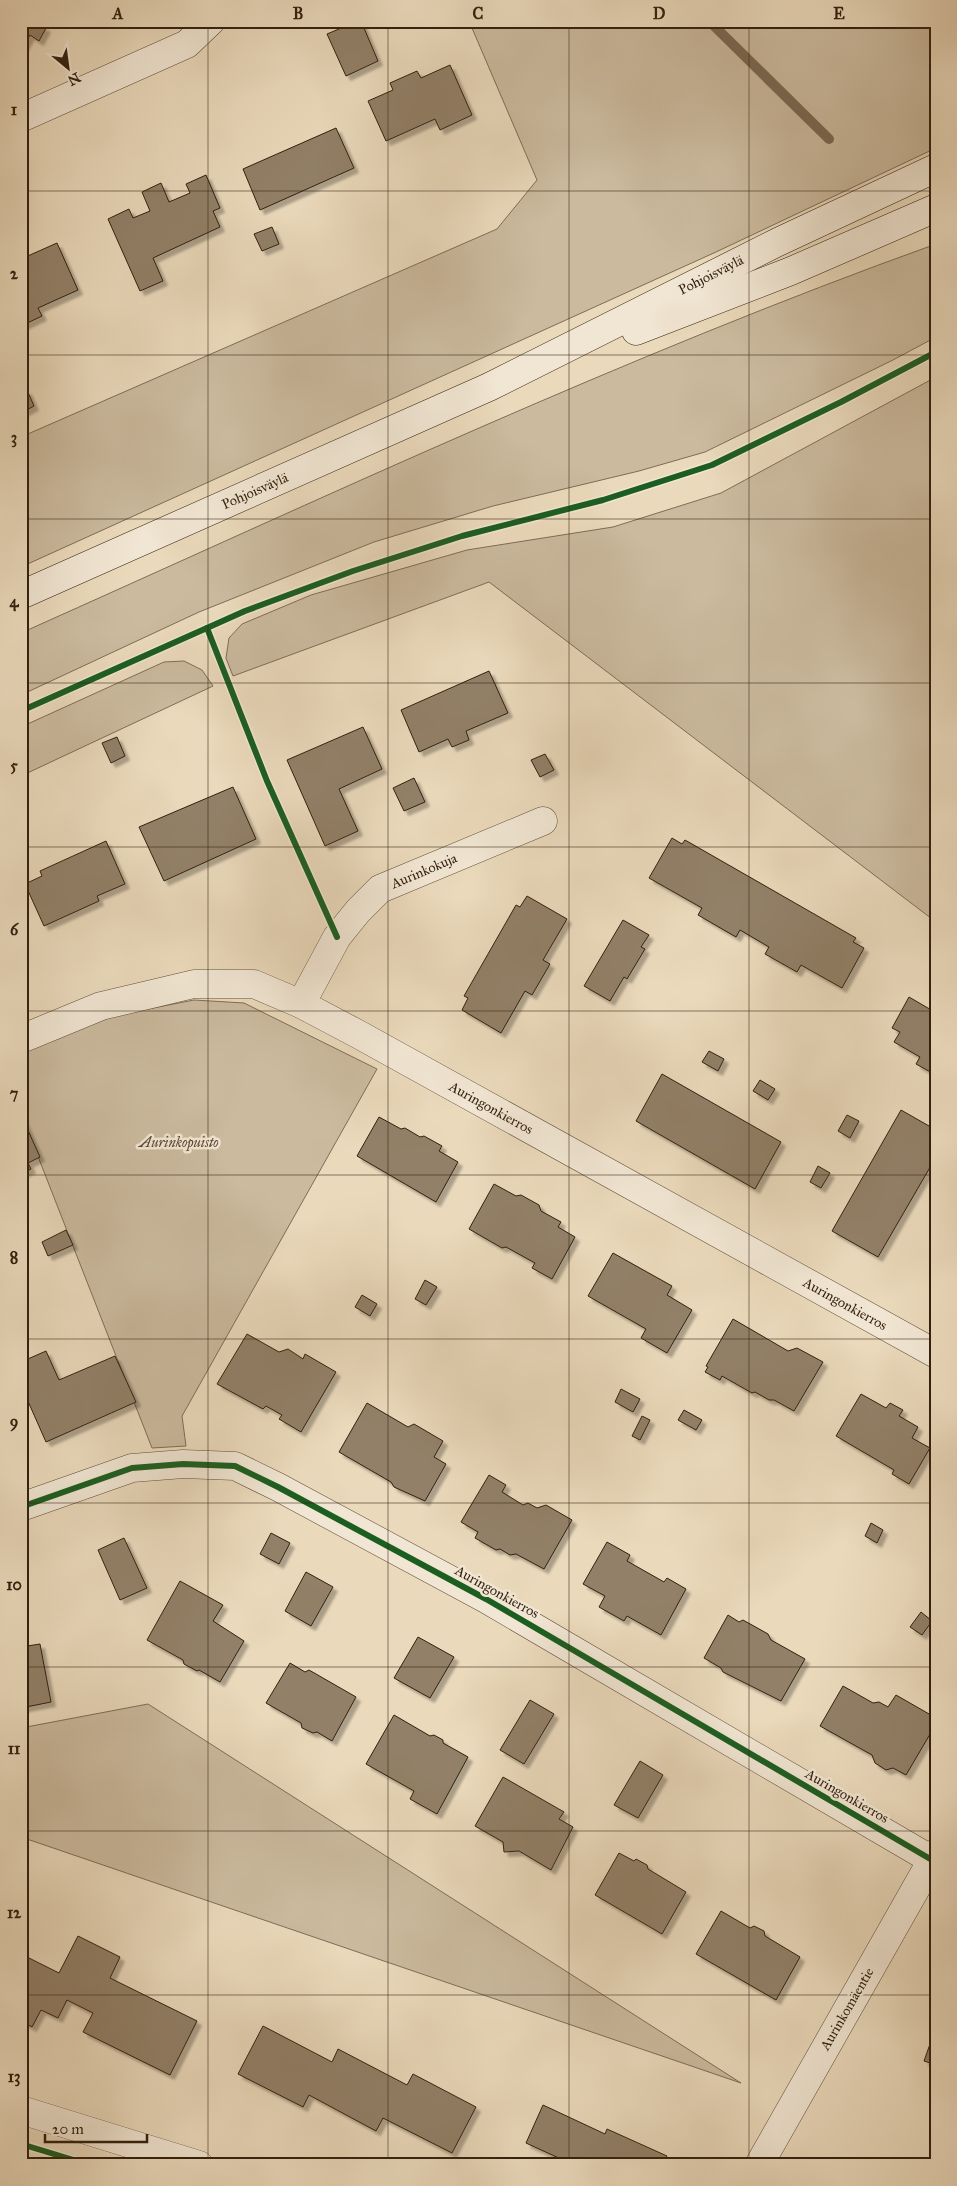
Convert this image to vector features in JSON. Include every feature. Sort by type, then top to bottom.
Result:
[{"type":"street","points":[[21,118],[187,44],[211,21]]},
{"type":"street","name":"Pohjoisväylä","points":[[21,595],[490,387],[778,242],[936,168]]},
{"type":"street","name":"Pohjoisväylä","points":[[490,387],[791,271],[936,208]]},
{"type":"street","name":"Aurinkokuja","points":[[301,1004],[337,937],[358,911],[380,889],[543,821]]},
{"type":"street","name":"Auringonkierros","points":[[21,1039],[101,1006],[194,984],[254,984],[301,1004],[936,1354]]},
{"type":"street","name":"Auringonkierros","points":[[21,1507],[132,1468],[183,1464],[235,1466],[278,1487],[486,1599],[934,1856]]},
{"type":"street","name":"Aurinkomäentie","points":[[759,2165],[934,1856]]},
{"type":"street","points":[[21,2110],[199,2165]]},
{"type":"green space","points":[[469,21],[936,21],[936,148],[716,252],[21,567],[21,437],[497,229],[537,180]]},
{"type":"green space","points":[[936,244],[936,337],[893,360],[705,452],[639,471],[493,506],[374,542],[199,612],[21,695],[21,633],[361,480],[589,381],[819,287]]},
{"type":"green space","points":[[936,377],[936,922],[489,582],[233,676],[226,658],[229,638],[242,624],[311,595],[467,550],[613,527],[721,493]]},
{"type":"green space","points":[[184,661],[202,670],[213,686],[21,776],[21,727],[164,662]]},
{"type":"green space","name":"Aurinkopuisto","points":[[194,1000],[244,1003],[377,1069],[182,1416],[186,1446],[152,1448],[21,1113],[21,1051],[107,1017]]},
{"type":"green space","points":[[148,1704],[741,2083],[21,1837],[21,1728]]},
{"type":"building","points":[[21,21],[38,21],[37,23],[46,28],[39,41],[30,35],[21,51]]},
{"type":"building","points":[[361,21],[378,61],[346,76],[327,34]]},
{"type":"building","points":[[450,65],[472,115],[440,130],[435,119],[386,141],[368,101],[393,90],[390,83],[417,71],[421,78]]},
{"type":"building","points":[[336,128],[354,168],[260,210],[243,169]]},
{"type":"building","points":[[206,175],[220,208],[213,211],[220,227],[153,258],[163,281],[140,291],[108,219],[129,209],[133,218],[150,211],[142,192],[161,183],[169,202],[190,193],[186,184]]},
{"type":"building","points":[[272,227],[279,244],[262,251],[254,234]]},
{"type":"building","points":[[57,243],[78,290],[38,308],[42,316],[21,326],[21,259]]},
{"type":"building","points":[[27,390],[34,406],[21,413],[21,393]]},
{"type":"building","points":[[489,671],[508,713],[466,731],[469,740],[452,747],[448,739],[419,752],[401,710]]},
{"type":"building","points":[[363,727],[382,769],[339,789],[358,831],[325,846],[287,760]]},
{"type":"building","points":[[117,737],[125,756],[111,763],[102,743]]},
{"type":"building","points":[[545,754],[554,770],[540,777],[531,760]]},
{"type":"building","points":[[414,778],[425,802],[404,811],[393,788]]},
{"type":"building","points":[[233,787],[256,839],[164,881],[139,827]]},
{"type":"building","points":[[672,838],[682,844],[685,840],[856,938],[853,942],[864,948],[842,988],[801,965],[797,972],[765,954],[769,947],[740,930],[736,937],[698,915],[702,908],[649,878]]},
{"type":"building","points":[[106,841],[125,884],[97,896],[99,901],[44,926],[25,884],[42,876],[40,871]]},
{"type":"building","points":[[527,896],[567,919],[543,960],[550,964],[532,995],[525,991],[501,1033],[462,1010],[468,998],[464,996],[516,905],[520,907]]},
{"type":"building","points":[[623,920],[649,935],[641,947],[645,949],[627,979],[624,977],[610,1001],[584,986]]},
{"type":"building","points":[[909,997],[933,1011],[936,1007],[936,1075],[916,1064],[920,1057],[894,1042],[900,1032],[892,1028]]},
{"type":"building","points":[[709,1051],[724,1059],[718,1071],[702,1062]]},
{"type":"building","points":[[662,1074],[781,1142],[755,1189],[636,1121]]},
{"type":"building","points":[[760,1080],[775,1089],[768,1100],[753,1091]]},
{"type":"building","points":[[901,1110],[936,1130],[936,1157],[878,1257],[832,1231]]},
{"type":"building","points":[[847,1115],[859,1121],[850,1138],[838,1131]]},
{"type":"building","points":[[22,1117],[40,1157],[28,1163],[31,1169],[21,1174]]},
{"type":"building","points":[[379,1117],[401,1129],[405,1128],[420,1137],[424,1136],[442,1146],[439,1151],[458,1162],[436,1202],[357,1156]]},
{"type":"building","points":[[818,1166],[830,1173],[821,1188],[810,1182]]},
{"type":"building","points":[[494,1184],[516,1196],[521,1195],[539,1205],[541,1211],[561,1222],[558,1227],[575,1237],[552,1279],[532,1268],[535,1263],[506,1247],[502,1248],[469,1229]]},
{"type":"building","points":[[66,1230],[73,1245],[48,1256],[42,1242]]},
{"type":"building","points":[[613,1253],[672,1286],[667,1295],[692,1310],[667,1353],[641,1338],[646,1329],[588,1296]]},
{"type":"building","points":[[425,1280],[437,1287],[426,1305],[415,1299]]},
{"type":"building","points":[[362,1295],[377,1304],[370,1316],[355,1307]]},
{"type":"building","points":[[733,1319],[788,1351],[797,1348],[823,1362],[794,1411],[774,1400],[769,1400],[755,1392],[752,1393],[722,1376],[720,1380],[705,1372],[708,1367],[706,1366]]},
{"type":"building","points":[[247,1334],[279,1352],[288,1349],[303,1359],[305,1354],[336,1372],[301,1432],[279,1419],[282,1415],[266,1406],[263,1409],[217,1384]]},
{"type":"building","points":[[46,1351],[59,1380],[115,1356],[136,1402],[46,1442],[27,1399],[23,1400],[21,1396],[21,1362]]},
{"type":"building","points":[[621,1389],[640,1399],[633,1412],[615,1402]]},
{"type":"building","points":[[861,1394],[886,1408],[890,1403],[903,1410],[899,1416],[918,1427],[912,1438],[930,1448],[909,1484],[892,1474],[894,1470],[836,1436]]},
{"type":"building","points":[[367,1403],[408,1427],[414,1424],[443,1441],[434,1457],[446,1464],[425,1501],[394,1487],[391,1482],[339,1452]]},
{"type":"building","points":[[684,1410],[702,1420],[696,1430],[678,1420]]},
{"type":"building","points":[[642,1416],[650,1420],[640,1440],[632,1436]]},
{"type":"building","points":[[489,1475],[506,1485],[502,1492],[523,1505],[528,1503],[537,1508],[546,1505],[572,1520],[544,1569],[516,1554],[510,1555],[500,1549],[496,1550],[475,1538],[478,1532],[461,1522]]},
{"type":"building","points":[[871,1523],[883,1530],[877,1543],[865,1536]]},
{"type":"building","points":[[271,1533],[290,1543],[279,1564],[260,1554]]},
{"type":"building","points":[[124,1538],[147,1588],[120,1600],[98,1550]]},
{"type":"building","points":[[607,1542],[630,1555],[627,1561],[664,1582],[667,1578],[686,1589],[661,1635],[627,1616],[624,1621],[599,1607],[605,1596],[583,1584]]},
{"type":"building","points":[[306,1572],[333,1587],[311,1626],[285,1611]]},
{"type":"building","points":[[180,1581],[223,1605],[213,1621],[244,1641],[220,1682],[184,1664],[183,1660],[147,1640]]},
{"type":"building","points":[[921,1612],[932,1621],[922,1635],[910,1627]]},
{"type":"building","points":[[728,1615],[739,1622],[743,1620],[768,1634],[771,1640],[805,1659],[781,1701],[723,1672],[721,1668],[704,1658]]},
{"type":"building","points":[[418,1637],[454,1657],[430,1698],[394,1678]]},
{"type":"building","points":[[40,1644],[51,1702],[21,1708],[21,1647]]},
{"type":"building","points":[[290,1663],[305,1672],[309,1670],[356,1697],[332,1741],[317,1732],[313,1733],[302,1728],[301,1723],[266,1703]]},
{"type":"building","points":[[843,1686],[873,1703],[879,1702],[888,1707],[896,1695],[936,1718],[936,1724],[906,1775],[893,1768],[886,1770],[875,1763],[872,1755],[820,1726]]},
{"type":"building","points":[[530,1700],[554,1714],[524,1764],[500,1750]]},
{"type":"building","points":[[394,1715],[430,1736],[434,1735],[443,1740],[443,1743],[468,1757],[437,1814],[410,1799],[414,1791],[366,1764]]},
{"type":"building","points":[[640,1761],[663,1775],[638,1818],[614,1805]]},
{"type":"building","points":[[503,1777],[564,1812],[559,1819],[573,1827],[551,1870],[519,1851],[504,1852],[503,1842],[475,1826]]},
{"type":"building","points":[[619,1853],[647,1865],[648,1869],[686,1892],[662,1934],[595,1895]]},
{"type":"building","points":[[721,1911],[750,1928],[754,1926],[764,1931],[765,1936],[800,1957],[776,2000],[696,1954]]},
{"type":"building","points":[[78,1936],[120,1957],[110,1978],[197,2021],[170,2075],[83,2032],[93,2013],[67,2000],[58,2018],[41,2010],[32,2027],[21,2021],[21,1954],[59,1973]]},
{"type":"building","points":[[263,2026],[332,2062],[338,2049],[407,2085],[413,2074],[476,2107],[452,2153],[383,2118],[376,2131],[309,2095],[303,2107],[238,2074]]},
{"type":"building","points":[[936,2027],[936,2065],[924,2061]]},
{"type":"building","points":[[543,2105],[605,2134],[607,2129],[667,2156],[665,2159],[678,2165],[574,2165],[526,2143]]},
{"type":"waterway","points":[[709,21],[829,139]]},
{"type":"cycle path","points":[[21,711],[245,611],[353,571],[462,536],[603,500],[712,465],[841,402],[936,352]]},
{"type":"cycle path","points":[[207,628],[267,781],[337,937]]},
{"type":"cycle path","points":[[21,1507],[132,1468],[183,1464],[235,1466],[278,1487],[486,1599],[932,1860]]},
{"type":"cycle path","points":[[21,2144],[90,2165]]}]
